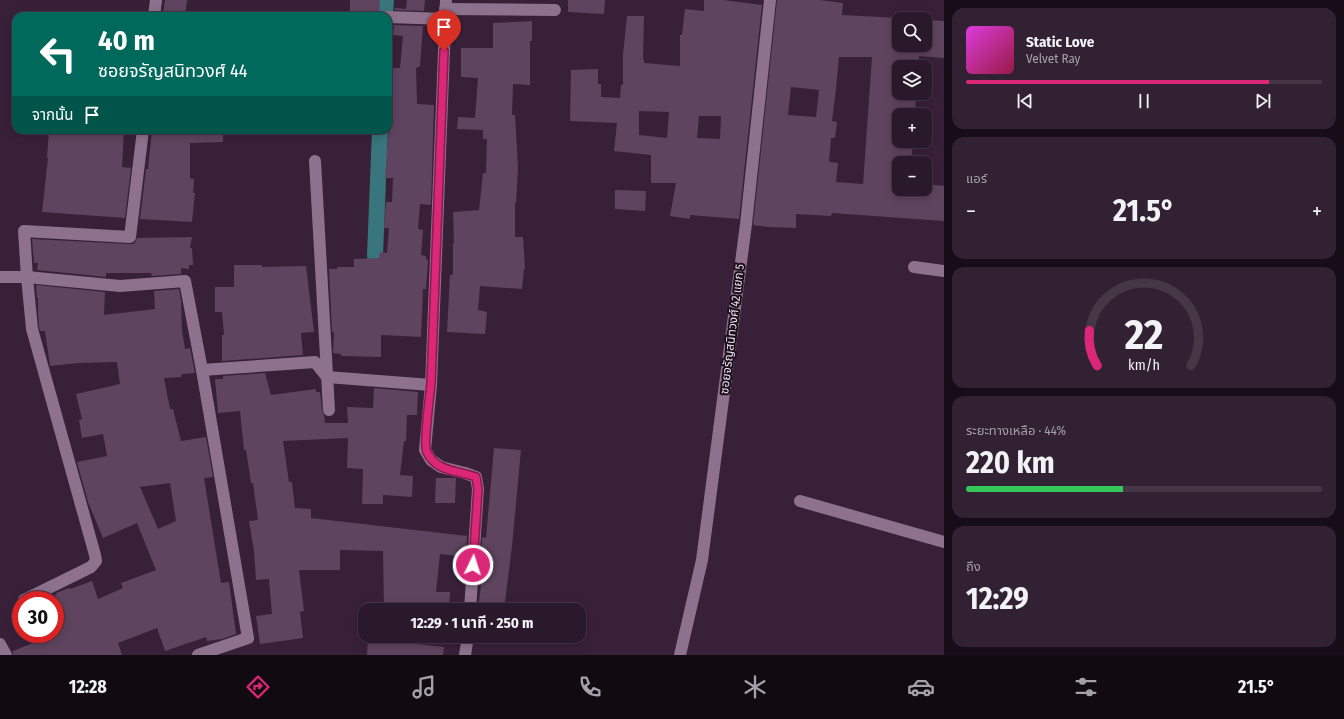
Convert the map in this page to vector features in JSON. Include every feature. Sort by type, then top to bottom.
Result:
[{"type":"street","points":[[154,12],[156,0]]},
{"type":"street","name":"ซอยจรัญสนิทวงศ์ 42 แยก 5","points":[[680,655],[703,552],[746,224],[770,0]]},
{"type":"street","points":[[392,17],[445,9],[555,10]]},
{"type":"street","points":[[445,9],[431,385],[425,450],[431,460],[440,468],[465,473],[476,477],[478,489],[470,603]]},
{"type":"street","points":[[42,591],[91,567],[96,561],[32,329],[26,277],[24,231],[130,237],[142,134]]},
{"type":"street","points":[[315,161],[328,410]]},
{"type":"street","points":[[914,267],[944,271]]},
{"type":"street","points":[[0,277],[26,277],[120,286],[185,281],[202,370],[248,638],[198,655]]},
{"type":"street","points":[[202,370],[315,362],[327,377],[431,385]]},
{"type":"street","points":[[800,501],[944,542]]},
{"type":"street","points":[[465,655],[467,643]]},
{"type":"street","points":[[0,644],[6,655]]},
{"type":"building","points":[[165,0],[187,0],[186,12],[164,12]]},
{"type":"building","points":[[350,0],[380,0],[379,12],[350,12]]},
{"type":"building","points":[[407,0],[425,0],[424,11],[395,10],[395,8],[406,9]]},
{"type":"building","points":[[568,0],[605,0],[604,14],[568,12]]},
{"type":"building","points":[[704,0],[723,0],[762,5],[739,219],[690,215],[690,219],[670,216],[676,183],[651,183],[651,155],[614,151],[617,123],[570,121],[571,70],[598,69],[598,84],[601,84],[601,97],[620,98],[621,85],[623,85],[623,55],[627,16],[644,16],[644,63],[680,66],[680,35],[682,35],[685,9],[704,11]],"holes":[[[639,111],[669,112],[667,138],[639,135]],[[699,116],[721,116],[720,139],[697,138]]]},
{"type":"building","points":[[777,0],[819,0],[843,3],[842,15],[892,18],[892,52],[932,52],[932,20],[944,21],[944,58],[919,56],[919,60],[892,60],[892,100],[916,100],[915,108],[892,108],[892,148],[912,148],[912,156],[892,156],[892,196],[932,196],[932,185],[944,186],[944,221],[832,213],[831,216],[796,214],[796,228],[753,225]],"holes":[[[839,57],[872,57],[863,184],[836,182],[838,163],[829,162],[831,138],[835,138],[837,122],[832,121]],[[791,87],[819,90],[816,117],[788,115]]]},
{"type":"building","points":[[532,21],[532,41],[530,41],[530,85],[513,84],[512,115],[515,115],[518,168],[515,203],[515,237],[523,237],[525,269],[522,289],[480,286],[478,310],[487,312],[485,334],[447,332],[450,275],[453,275],[453,212],[479,210],[483,173],[486,173],[487,139],[483,139],[483,130],[457,129],[458,117],[475,118],[478,78],[461,77],[461,48],[493,48],[493,23]]},
{"type":"building","points":[[394,25],[423,26],[420,66],[416,68],[417,104],[434,105],[431,205],[420,204],[418,229],[423,230],[421,255],[426,256],[426,259],[428,260],[426,289],[423,289],[421,337],[381,335],[381,357],[341,356],[341,354],[333,353],[334,332],[332,332],[329,269],[337,269],[337,267],[354,267],[354,259],[379,258],[380,252],[387,253],[389,228],[384,228],[386,202],[392,202],[393,178],[385,178],[388,134],[392,134],[392,68],[400,68],[403,36],[393,35]]},
{"type":"building","points":[[49,134],[124,134],[122,167],[131,168],[125,218],[42,212]]},
{"type":"building","points":[[152,134],[223,134],[223,142],[190,143],[190,178],[194,179],[193,193],[195,193],[192,222],[140,219],[146,169],[148,169]]},
{"type":"building","points":[[615,190],[646,191],[645,211],[615,209]]},
{"type":"building","points":[[192,237],[190,248],[192,248],[193,265],[189,265],[189,269],[181,268],[181,274],[152,276],[151,273],[106,273],[106,277],[37,270],[38,263],[34,263],[32,239],[134,244],[137,238]]},
{"type":"building","points":[[234,265],[262,265],[262,267],[306,266],[314,332],[301,333],[303,355],[222,361],[222,335],[224,335],[222,312],[215,312],[215,287],[234,287]]},
{"type":"building","points":[[36,285],[105,292],[104,315],[155,309],[154,291],[179,289],[185,349],[190,348],[195,373],[182,374],[181,377],[164,378],[170,409],[173,409],[181,441],[206,437],[213,477],[204,478],[221,583],[229,582],[236,634],[222,639],[207,641],[206,637],[165,651],[157,628],[118,643],[122,655],[13,655],[13,651],[33,643],[64,643],[64,591],[61,591],[92,581],[98,599],[123,588],[121,583],[156,570],[137,523],[103,538],[88,502],[77,462],[107,456],[103,434],[82,438],[79,420],[82,419],[76,394],[120,384],[117,362],[79,363],[50,366],[45,331],[40,331],[39,328]],"holes":[[[170,483],[176,521],[158,529],[140,487]]]},
{"type":"building","points":[[265,373],[271,395],[316,389],[316,392],[320,392],[325,423],[348,423],[347,407],[373,408],[374,388],[418,392],[417,415],[407,415],[406,441],[404,441],[400,475],[413,476],[412,497],[383,495],[383,504],[362,504],[363,469],[347,468],[348,438],[283,441],[289,482],[292,482],[295,508],[311,509],[311,518],[467,536],[466,557],[440,554],[436,592],[450,592],[449,603],[384,603],[383,551],[340,550],[340,570],[299,570],[304,611],[300,612],[303,638],[260,644],[256,616],[272,614],[269,579],[256,580],[254,551],[249,521],[258,520],[253,483],[251,483],[246,450],[244,450],[240,411],[218,413],[215,379],[223,379],[223,376]]},
{"type":"building","points":[[494,448],[521,450],[505,603],[479,603],[484,560],[481,559],[482,537],[486,538]]},
{"type":"building","points":[[436,478],[456,478],[455,503],[435,503]]},
{"type":"building","points":[[368,643],[406,643],[444,647],[443,655],[367,655]]},
{"type":"waterway","points":[[385,12],[386,0]]},
{"type":"waterway","points":[[375,256],[380,134]]},
{"type":"route","points":[[444,51],[431,385],[425,450],[431,460],[440,468],[465,473],[476,477],[478,489],[473,565]]}]
